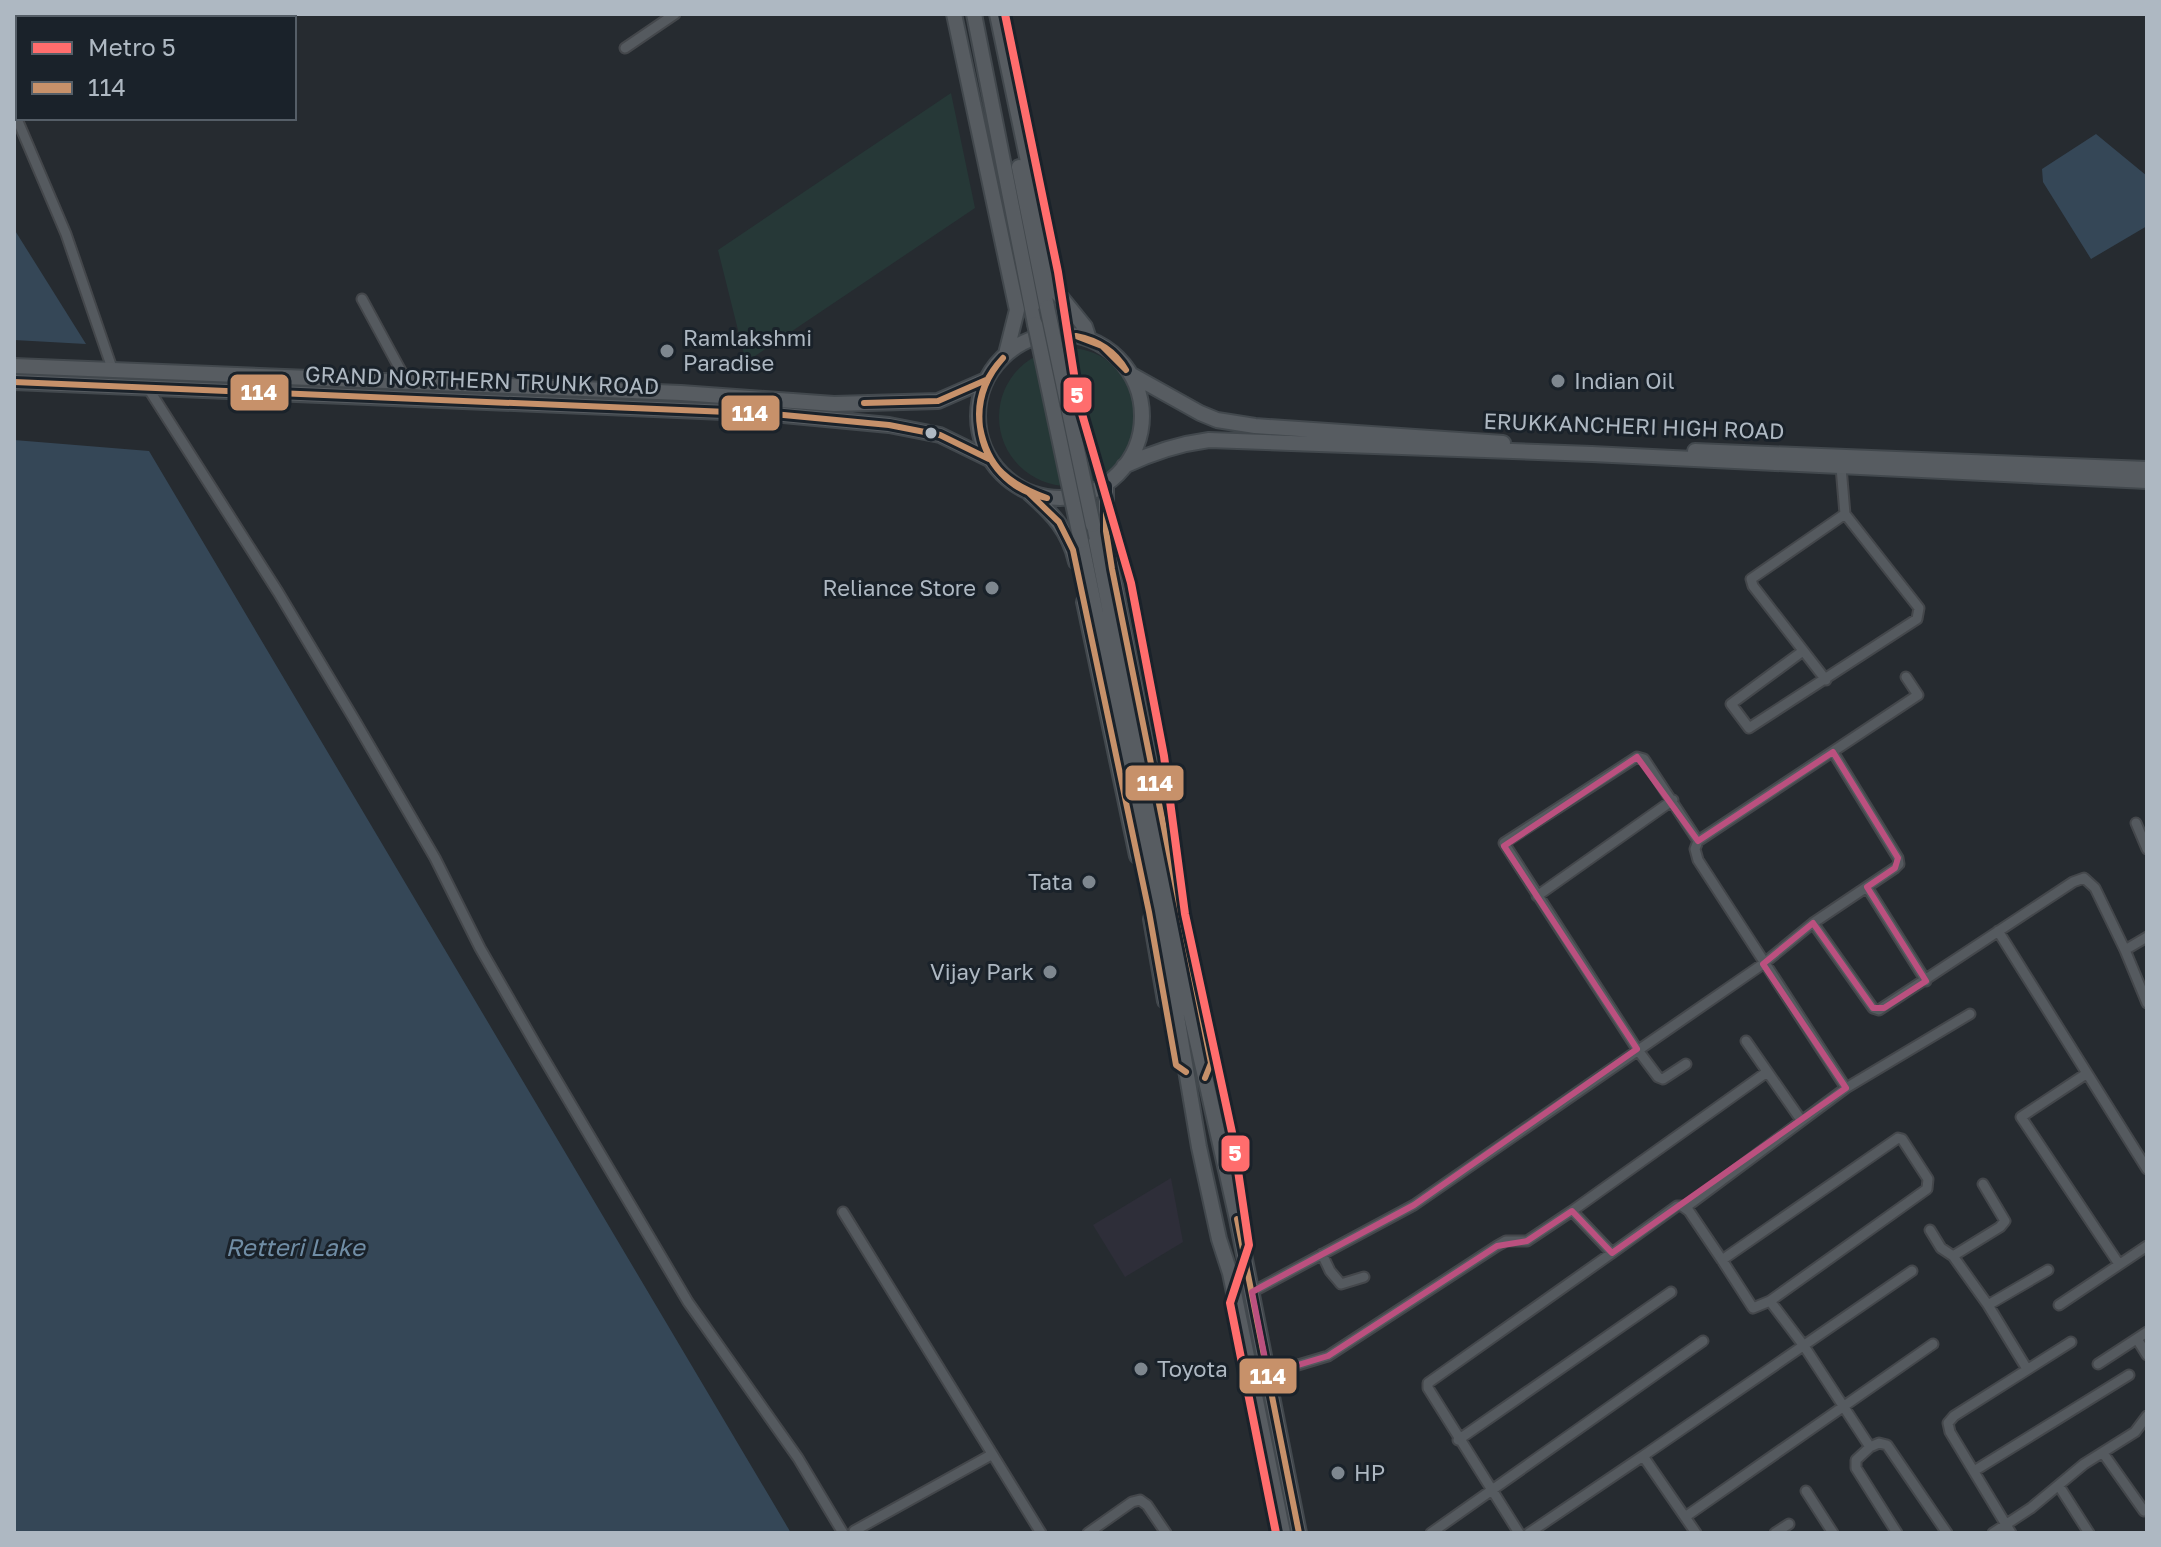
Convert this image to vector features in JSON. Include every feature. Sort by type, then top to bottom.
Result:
[{"type":"main road","points":[[954,14],[1017,310],[1014,332],[1006,354],[986,380],[978,407],[979,434],[989,459],[1007,480],[1029,493],[1059,522],[1073,550],[1149,912],[1176,1065],[1186,1072]]},
{"type":"main road","points":[[974,14],[1166,951],[1199,1147],[1219,1239],[1230,1273],[1283,1533]]},
{"type":"main road","points":[[989,14],[1299,1533]]},
{"type":"main road","points":[[997,14],[1055,290],[1085,327],[1089,339]]},
{"type":"main road","points":[[1006,354],[1025,342],[1046,335],[1068,334],[1089,339],[1114,353],[1132,375],[1141,397],[1143,422],[1137,446],[1106,486],[1081,496],[1055,499],[1029,493]]},
{"type":"main road","points":[[14,366],[681,393],[834,404],[938,401],[986,380]]},
{"type":"main road","name":"ERUKKANCHERI HIGH ROAD","points":[[1132,375],[1200,413],[1217,420],[1255,426],[1530,445],[2147,469]]},
{"type":"main road","name":"GRAND NORTHERN TRUNK ROAD","points":[[14,382],[773,414],[889,425],[940,435],[989,459]]},
{"type":"main road","points":[[1196,442],[1200,413]]},
{"type":"main road","points":[[1124,466],[1154,452],[1196,442],[1293,443],[2147,481]]},
{"type":"main road","points":[[1106,486],[1106,531],[1112,569],[1211,1063],[1205,1078]]},
{"type":"street","points":[[625,48],[675,14]]},
{"type":"street","points":[[17,120],[66,234],[113,371]]},
{"type":"street","points":[[362,299],[407,382]]},
{"type":"street","points":[[148,388],[301,630],[435,858],[480,948],[537,1047],[688,1302],[798,1458],[843,1533]]},
{"type":"street","points":[[1803,651],[1731,704],[1747,727],[1753,728],[1826,680],[1917,619],[1920,613],[1845,514],[1841,467]]},
{"type":"street","points":[[1826,680],[1753,586],[1751,579],[1845,514]]},
{"type":"street","points":[[1846,1088],[1763,964],[1698,860],[1695,849],[1698,841],[1918,695],[1906,677]]},
{"type":"street","points":[[1252,1292],[1414,1205],[1763,964],[1813,923],[1895,868],[1899,864],[1898,858],[1833,752]]},
{"type":"street","points":[[1686,1064],[1663,1079],[1658,1077],[1504,846],[1505,840],[1637,757],[1644,759],[1698,841]]},
{"type":"street","points":[[1537,896],[1673,800]]},
{"type":"street","points":[[2136,823],[2147,849]]},
{"type":"street","points":[[1813,923],[1873,1008],[1884,1008],[2073,882],[2084,878],[2095,888],[2147,1003]]},
{"type":"street","points":[[1867,887],[1926,981]]},
{"type":"street","points":[[1998,931],[2147,1169]]},
{"type":"street","points":[[2125,950],[2147,937]]},
{"type":"street","points":[[1519,1533],[1458,1440],[1432,1396],[1428,1383],[1677,1206],[1686,1207],[1846,1088],[1970,1014]]},
{"type":"street","points":[[1746,1041],[1801,1120]]},
{"type":"street","points":[[1268,1374],[1328,1356],[1497,1246],[1506,1241],[1527,1241],[1767,1072]]},
{"type":"street","points":[[2086,1074],[2021,1117],[2119,1264]]},
{"type":"street","points":[[1686,1207],[1753,1308],[1770,1301],[1927,1189],[1928,1179],[1902,1139],[1892,1140],[1722,1260]]},
{"type":"street","points":[[1953,1256],[2005,1221],[1983,1184]]},
{"type":"street","points":[[1572,1211],[1612,1253]]},
{"type":"street","points":[[843,1212],[1041,1533]]},
{"type":"street","points":[[1930,1230],[1988,1305],[2027,1369]]},
{"type":"street","points":[[2059,1305],[2147,1246]]},
{"type":"street","points":[[1322,1254],[1341,1284],[1364,1277]]},
{"type":"street","points":[[1988,1305],[2048,1270]]},
{"type":"street","points":[[1529,1533],[1912,1271]]},
{"type":"street","points":[[1458,1440],[1671,1292]]},
{"type":"street","points":[[1770,1301],[1804,1346],[1870,1447]]},
{"type":"street","points":[[2098,1364],[2147,1332]]},
{"type":"street","points":[[2137,1339],[2147,1355]]},
{"type":"street","points":[[1431,1533],[1703,1341]]},
{"type":"street","points":[[2009,1529],[1950,1432],[1948,1423],[1954,1416],[2071,1342]]},
{"type":"street","points":[[1685,1517],[1933,1344]]},
{"type":"street","points":[[1974,1471],[2129,1375]]},
{"type":"street","points":[[1993,1533],[2009,1529],[2084,1464],[2135,1432],[2147,1416]]},
{"type":"street","points":[[2135,1432],[2147,1430]]},
{"type":"street","points":[[1897,1533],[1856,1468],[1856,1460],[1879,1443],[1887,1445],[1947,1533]]},
{"type":"street","points":[[2103,1453],[2144,1511]]},
{"type":"street","points":[[854,1531],[991,1455]]},
{"type":"street","points":[[1643,1456],[1696,1533]]},
{"type":"street","points":[[2059,1486],[2089,1533]]},
{"type":"street","points":[[1806,1491],[1833,1533]]},
{"type":"street","points":[[1088,1533],[1132,1502],[1140,1500],[1147,1505],[1166,1533]]},
{"type":"street","points":[[1775,1533],[1789,1524]]},
{"type":"highlighted area","points":[[1833,752],[1898,858],[1895,868],[1867,887],[1926,981],[1884,1008],[1873,1008],[1813,923],[1763,964],[1846,1088],[1612,1253],[1572,1211],[1527,1241],[1497,1246],[1328,1356],[1268,1374],[1252,1292],[1414,1205],[1637,1049],[1504,846],[1637,757],[1698,841]]},
{"type":"shaded area","points":[[951,93],[975,208],[746,362],[718,250]]},
{"type":"shaded area","points":[[1068,348],[1095,353],[1117,368],[1132,390],[1137,417],[1132,444],[1117,466],[1095,481],[1068,486],[1041,481],[1019,466],[1004,444],[999,417],[1004,390],[1019,368],[1041,353]]},
{"type":"shaded area","points":[[1171,1178],[1183,1242],[1125,1277],[1093,1225]]},
{"type":"water","points":[[2096,134],[2147,176],[2147,226],[2091,259],[2043,182],[2042,169]]},
{"type":"water","points":[[14,229],[86,344],[14,340]]},
{"type":"water","name":"Retteri Lake","points":[[14,440],[149,451],[791,1533],[14,1533]]},
{"type":"metro line","name":"5","points":[[1005,14],[1058,272],[1078,400],[1131,583],[1164,756],[1185,914],[1233,1137],[1249,1245],[1230,1303],[1276,1533]]},
{"type":"transit line","name":"114","points":[[1076,336],[1105,347],[1126,370]]},
{"type":"transit line","name":"114","points":[[1076,336],[1102,346],[1126,370]]},
{"type":"transit line","name":"114","points":[[980,427],[979,408],[983,390],[1003,358]]},
{"type":"transit line","name":"114","points":[[980,427],[984,390],[1003,358]]},
{"type":"transit line","name":"114","points":[[864,403],[938,401],[986,380]]},
{"type":"transit line","name":"114","points":[[14,382],[773,414],[889,425],[940,435],[989,459]]},
{"type":"transit line","name":"114","points":[[980,427],[988,454],[1002,473],[1022,487],[1047,498]]},
{"type":"transit line","name":"114","points":[[980,427],[987,452],[1002,474],[1022,489],[1047,498]]},
{"type":"transit line","name":"114","points":[[1106,486],[1106,531],[1112,569],[1211,1063],[1205,1078]]},
{"type":"transit line","name":"114","points":[[1029,493],[1059,522],[1073,550],[1149,912],[1176,1065],[1186,1072]]},
{"type":"transit line","name":"114","points":[[1237,1219],[1299,1533]]},
{"type":"place","name":"Ramlakshmi Paradise","points":[[667,351]]},
{"type":"place","name":"Indian Oil","points":[[1558,381]]},
{"type":"place","name":"Reliance Store","points":[[992,588]]},
{"type":"place","name":"Tata","points":[[1089,882]]},
{"type":"place","name":"Vijay Park","points":[[1050,972]]},
{"type":"place","name":"Toyota","points":[[1141,1369]]},
{"type":"place","name":"HP","points":[[1338,1473]]}]
